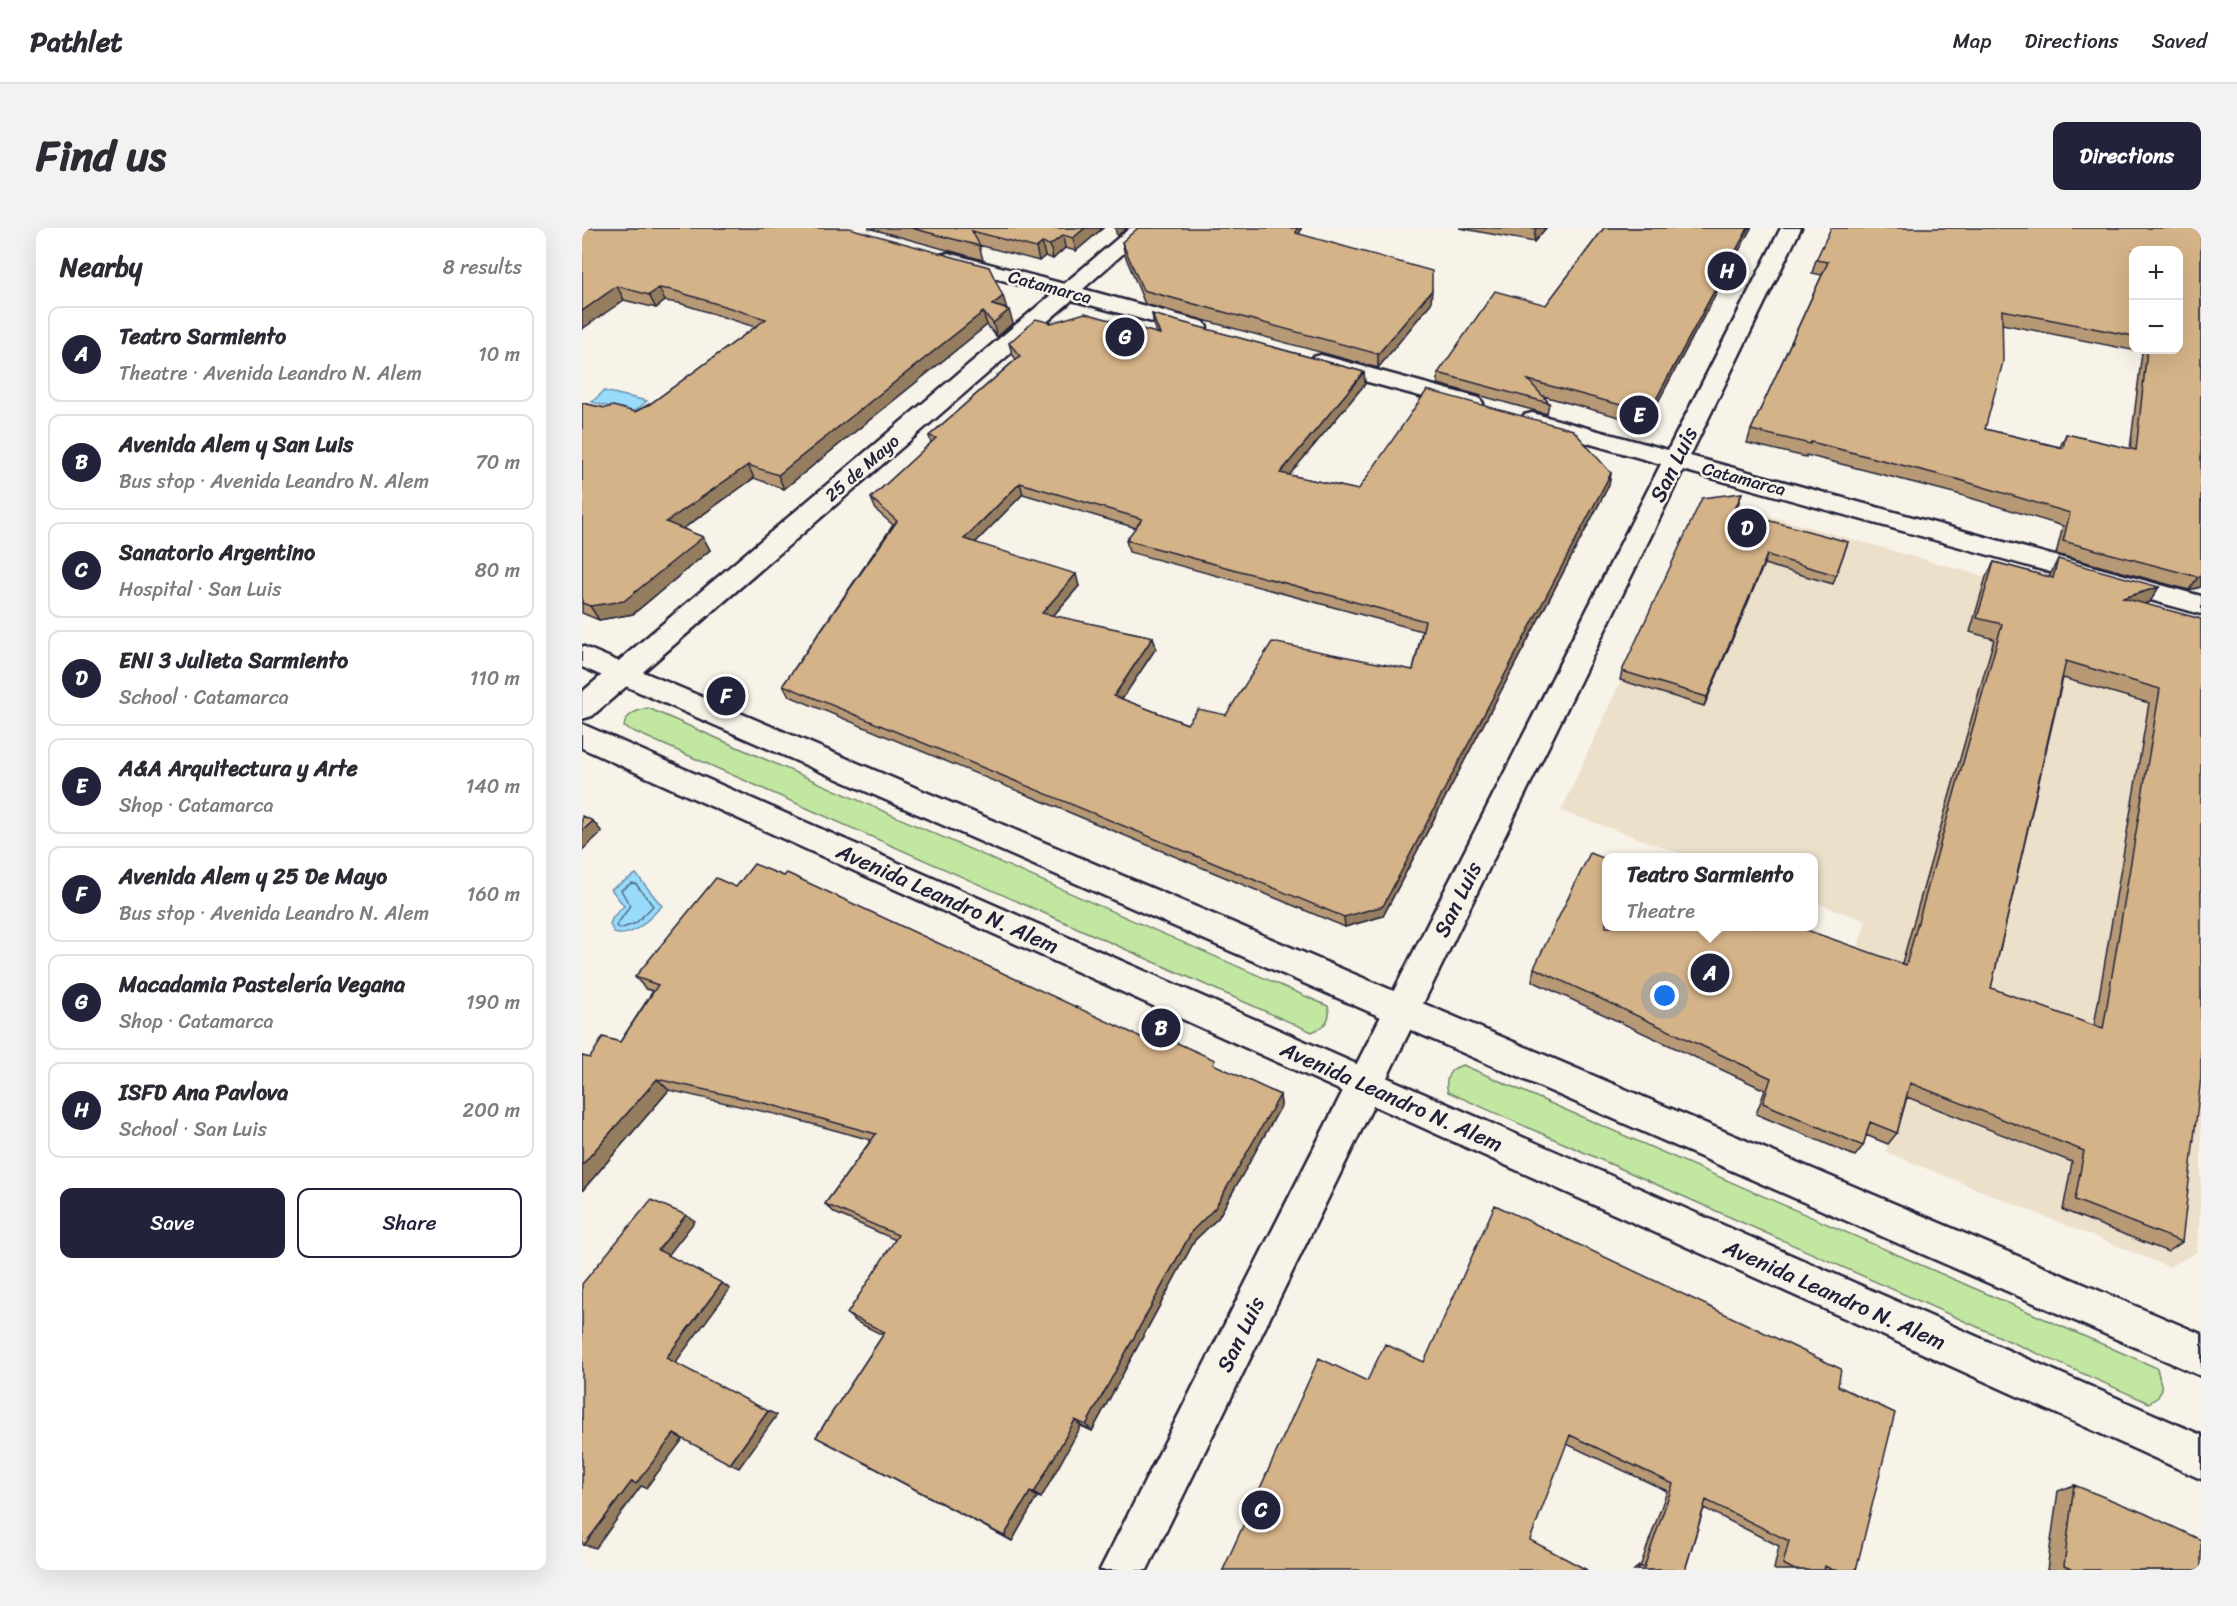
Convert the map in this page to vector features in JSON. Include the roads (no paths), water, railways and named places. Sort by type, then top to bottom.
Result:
[{"type":"street","name":"25 de Mayo","points":[[582,708],[1142,228]]},
{"type":"street","name":"San Luis","points":[[1123,1570],[1791,228]]},
{"type":"street","name":"Catamarca","points":[[929,254],[1222,334]]},
{"type":"street","name":"Catamarca","points":[[1301,356],[2201,605]]},
{"type":"street","points":[[582,656],[2201,1355]]},
{"type":"street","name":"Avenida Leandro N. Alem","points":[[582,735],[2201,1457]]},
{"type":"water","points":[[604,391],[647,401],[633,413],[592,402]]},
{"type":"water","points":[[636,874],[662,906],[635,930],[621,934],[614,933],[610,924],[613,917],[624,906],[611,889]]},
{"type":"place","name":"ISFD Ana Pavlova","points":[[1727,271]]},
{"type":"place","name":"Macadamia Pastelería Vegana","points":[[1125,337]]},
{"type":"place","name":"A&A Arquitectura y Arte","points":[[1639,415]]},
{"type":"place","name":"ENI 3 Julieta Sarmiento","points":[[1747,528]]},
{"type":"place","name":"Avenida Alem y 25 De Mayo","points":[[726,696]]},
{"type":"place","name":"Teatro Sarmiento","points":[[1710,973]]},
{"type":"place","name":"Avenida Alem y San Luis","points":[[1161,1028]]},
{"type":"place","name":"Sanatorio Argentino","points":[[1261,1510]]}]
